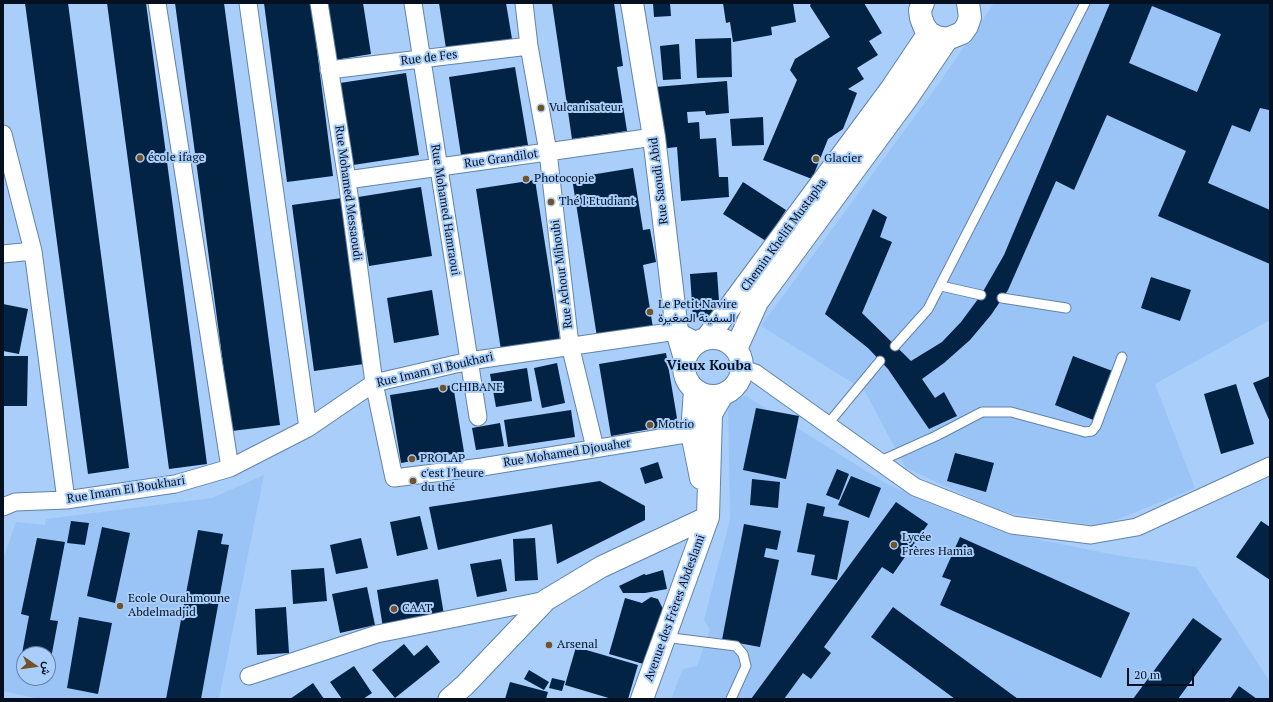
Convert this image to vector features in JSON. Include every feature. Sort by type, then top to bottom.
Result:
[{"type":"main road","name":"Rue Saoudi Abid","points":[[632,3],[654,137],[676,331],[685,359]]},
{"type":"main road","points":[[920,5],[920,18],[938,36],[962,33],[967,26],[970,17],[971,5]]},
{"type":"main road","name":"Chemin Khelifi Mustapha","points":[[703,340],[892,88],[938,36]]},
{"type":"main road","name":"Chemin Khelifi Mustapha","points":[[739,357],[757,302],[902,105],[938,36]]},
{"type":"main road","points":[[719,339],[728,342],[739,357],[742,373],[735,387],[722,395],[712,397],[703,395],[695,390],[686,380],[685,359],[692,348],[703,340],[719,339]]},
{"type":"main road","points":[[695,390],[692,433],[708,517]]},
{"type":"main road","points":[[708,517],[711,414],[722,395]]},
{"type":"main road","name":"Avenue des Frères Abdeslami","points":[[642,699],[708,517]]},
{"type":"street","points":[[157,3],[230,468]]},
{"type":"street","points":[[248,3],[308,428]]},
{"type":"street","name":"Rue Mohamed Messaoudi","points":[[319,3],[347,180],[374,383],[394,478]]},
{"type":"street","name":"Rue Mohamed Hamraoui","points":[[413,3],[478,417]]},
{"type":"street","name":"Rue Achour Mihoubi","points":[[524,3],[529,46],[548,152],[570,345],[595,448]]},
{"type":"street","name":"Rue de Fes","points":[[329,70],[529,46]]},
{"type":"street","points":[[3,134],[33,251],[66,500]]},
{"type":"street","name":"Rue Grandilot","points":[[347,180],[654,137]]},
{"type":"street","points":[[3,254],[33,251]]},
{"type":"street","points":[[676,331],[703,340]]},
{"type":"street","name":"Rue Imam El Boukhari","points":[[3,507],[15,502],[66,500],[176,484],[230,468],[308,428],[374,383],[469,361],[570,345],[676,331]]},
{"type":"street","points":[[739,357],[743,369],[755,373],[915,487],[1012,525],[1091,535],[1137,527],[1270,466]]},
{"type":"street","name":"Rue Mohamed Djouaher","points":[[394,478],[482,467],[692,433]]},
{"type":"street","points":[[449,699],[461,692],[546,600],[601,567],[708,517]]},
{"type":"street","points":[[249,676],[377,634],[546,600]]},
{"type":"lane","points":[[895,346],[928,310],[1085,3]]},
{"type":"lane","points":[[941,286],[981,294]]},
{"type":"lane","points":[[1002,298],[1066,308]]},
{"type":"lane","points":[[878,462],[936,436],[982,412],[1011,412],[1085,432],[1092,431],[1096,426],[1122,357]]},
{"type":"lane","points":[[827,425],[880,361]]},
{"type":"lane","points":[[664,637],[736,646],[743,654],[746,666],[731,699]]},
{"type":"shaded area","points":[[994,3],[1270,3],[1270,320],[1155,384],[1195,488],[1101,526],[1001,512],[906,468],[864,390],[761,326],[937,86]]},
{"type":"shaded area","name":"Lycée Frères Hamia","points":[[746,396],[887,484],[931,504],[1016,535],[1115,555],[1196,567],[1270,682],[1270,699],[671,699],[683,669],[697,666],[710,630],[704,620],[730,519],[728,403]]},
{"type":"shaded area","name":"Ecole Ourahmoune Abdelmadjid","points":[[264,475],[219,699],[40,699],[3,691],[3,559],[16,522],[45,525],[46,519],[212,498]]},
{"type":"building","points":[[25,3],[68,3],[129,468],[88,474]]},
{"type":"building","points":[[107,3],[146,3],[207,464],[169,469]]},
{"type":"building","points":[[175,3],[224,3],[280,425],[232,431]]},
{"type":"building","points":[[264,3],[311,3],[333,176],[287,182]]},
{"type":"building","points":[[326,3],[363,3],[371,54],[335,60]]},
{"type":"building","points":[[439,3],[506,3],[513,45],[447,55]]},
{"type":"building","points":[[552,3],[614,3],[623,66],[617,67],[627,131],[572,139]]},
{"type":"building","points":[[653,3],[670,3],[671,16],[654,17]]},
{"type":"building","points":[[723,3],[793,3],[796,22],[771,27],[772,35],[733,42],[730,22],[726,23]]},
{"type":"building","points":[[811,3],[864,3],[882,33],[869,41],[878,55],[857,68],[864,79],[848,89],[857,93],[843,129],[828,139],[812,179],[763,160],[797,80],[790,70],[795,59],[830,37],[810,6]]},
{"type":"building","points":[[1110,3],[1270,3],[1270,108],[1269,110],[1260,108],[1250,132],[1232,125],[1208,183],[1270,210],[1270,264],[1158,216],[1186,151],[1107,115],[1074,190],[1056,181],[1008,290],[991,315],[970,340],[944,363],[922,379],[935,398],[944,392],[957,416],[929,429],[888,369],[868,348],[825,314],[873,209],[887,217],[880,237],[892,242],[862,313],[911,361],[942,342],[961,322],[981,295],[1004,255]],"holes":[[[1152,6],[1221,34],[1197,92],[1129,63]]]},
{"type":"building","points":[[731,38],[732,77],[697,78],[695,39]]},
{"type":"building","points":[[679,44],[681,79],[663,80],[660,46]]},
{"type":"building","points":[[515,67],[528,145],[461,155],[449,77]]},
{"type":"building","points":[[406,73],[419,155],[353,165],[340,83]]},
{"type":"building","points":[[727,81],[729,113],[706,115],[705,111],[687,112],[688,123],[699,122],[700,139],[716,138],[719,177],[728,177],[729,197],[681,201],[677,147],[660,149],[655,87]]},
{"type":"building","points":[[763,117],[764,145],[732,146],[730,119]]},
{"type":"building","points":[[633,168],[643,230],[650,229],[656,262],[643,265],[653,328],[597,337],[572,178]]},
{"type":"building","points":[[535,180],[560,340],[501,350],[476,189]]},
{"type":"building","points":[[743,182],[786,210],[766,241],[723,214]]},
{"type":"building","points":[[421,187],[432,256],[369,266],[358,197]]},
{"type":"building","points":[[342,198],[364,364],[314,371],[292,205]]},
{"type":"building","points":[[717,272],[720,315],[693,318],[690,274]]},
{"type":"building","points":[[1151,277],[1191,290],[1180,321],[1141,308]]},
{"type":"building","points":[[432,290],[439,335],[394,343],[387,298]]},
{"type":"building","points":[[3,304],[28,309],[19,354],[3,351]]},
{"type":"building","points":[[666,353],[678,424],[611,436],[599,364]]},
{"type":"building","points":[[3,356],[28,356],[27,406],[3,406]]},
{"type":"building","points":[[1073,356],[1115,372],[1096,421],[1055,405]]},
{"type":"building","points":[[557,363],[565,403],[542,408],[534,368]]},
{"type":"building","points":[[527,368],[532,401],[496,407],[490,374]]},
{"type":"building","points":[[1270,376],[1270,422],[1253,383]]},
{"type":"building","points":[[1236,384],[1254,444],[1221,454],[1204,394]]},
{"type":"building","points":[[453,385],[464,452],[401,463],[390,395]]},
{"type":"building","points":[[756,408],[799,416],[786,479],[743,470]]},
{"type":"building","points":[[571,410],[575,437],[508,447],[504,420]]},
{"type":"building","points":[[500,423],[504,446],[476,450],[472,428]]},
{"type":"building","points":[[955,453],[994,463],[986,492],[947,481]]},
{"type":"building","points":[[658,462],[663,478],[645,484],[640,468]]},
{"type":"building","points":[[837,469],[849,474],[839,500],[826,495]]},
{"type":"building","points":[[851,476],[881,488],[869,518],[838,505]]},
{"type":"building","points":[[752,479],[780,482],[778,508],[750,505]]},
{"type":"building","points":[[600,481],[645,506],[645,520],[557,564],[552,524],[438,550],[429,507]]},
{"type":"building","points":[[896,502],[928,524],[893,574],[882,567],[824,647],[831,653],[811,679],[803,673],[784,699],[751,699]]},
{"type":"building","points":[[807,503],[825,507],[823,516],[849,521],[837,580],[811,575],[815,555],[797,552]]},
{"type":"building","points":[[420,516],[428,549],[397,556],[390,522]]},
{"type":"building","points":[[71,521],[89,523],[85,545],[67,543]]},
{"type":"building","points":[[1261,521],[1270,527],[1270,580],[1236,557]]},
{"type":"building","points":[[744,524],[781,531],[777,550],[766,548],[764,557],[779,560],[760,647],[722,640]]},
{"type":"building","points":[[102,527],[130,533],[115,603],[87,596]]},
{"type":"building","points":[[198,530],[223,534],[221,544],[229,545],[201,699],[166,699]]},
{"type":"building","points":[[960,537],[1130,613],[1101,678],[940,605],[951,580],[942,577]]},
{"type":"building","points":[[37,538],[65,542],[50,620],[58,621],[53,646],[23,646],[29,616],[21,614]]},
{"type":"building","points":[[361,538],[368,568],[336,574],[330,545]]},
{"type":"building","points":[[535,538],[538,580],[515,581],[513,539]]},
{"type":"building","points":[[501,559],[507,591],[477,597],[470,564]]},
{"type":"building","points":[[324,568],[327,601],[293,604],[291,570]]},
{"type":"building","points":[[663,570],[667,589],[645,593],[623,593],[619,586],[644,574],[646,575]]},
{"type":"building","points":[[438,579],[444,615],[383,628],[377,590]]},
{"type":"building","points":[[367,587],[375,625],[340,633],[332,594]]},
{"type":"building","points":[[651,597],[658,599],[663,609],[647,665],[609,654],[625,598],[642,603]]},
{"type":"building","points":[[286,607],[289,653],[257,655],[255,609]]},
{"type":"building","points":[[893,607],[1018,699],[955,699],[871,637]]},
{"type":"building","points":[[79,617],[112,623],[98,694],[67,688]]},
{"type":"building","points":[[1193,618],[1222,639],[1178,699],[1133,699]]},
{"type":"building","points":[[404,644],[414,656],[427,645],[440,662],[395,698],[372,670]]},
{"type":"building","points":[[576,647],[638,665],[628,699],[612,699],[565,685]]},
{"type":"building","points":[[354,666],[372,693],[363,699],[342,699],[330,682]]},
{"type":"building","points":[[529,670],[549,682],[544,690],[524,679]]},
{"type":"building","points":[[552,678],[565,681],[562,691],[549,688]]},
{"type":"building","points":[[510,682],[548,692],[546,699],[505,699]]},
{"type":"building","points":[[313,683],[324,699],[290,699]]},
{"type":"building","points":[[1239,686],[1257,699],[1230,699]]},
{"type":"place","name":"Vulcanisateur","points":[[541,108]]},
{"type":"place","name":"école ifage","points":[[140,158]]},
{"type":"place","name":"Glacier","points":[[816,159]]},
{"type":"place","name":"Photocopie","points":[[526,179]]},
{"type":"place","name":"Thé l'Etudiant","points":[[551,202]]},
{"type":"place","name":"Le Petit Navire السفينة الصغيرة","points":[[650,312]]},
{"type":"place","name":"CHIBANE","points":[[443,388]]},
{"type":"place","name":"Motrio","points":[[650,425]]},
{"type":"place","name":"PROLAP","points":[[412,459]]},
{"type":"place","name":"c'est l'heure du thé","points":[[413,481]]},
{"type":"place","name":"Lycée Frères Hamia","points":[[894,545]]},
{"type":"place","name":"Ecole Ourahmoune Abdelmadjid","points":[[120,606]]},
{"type":"place","name":"CAAT","points":[[394,609]]},
{"type":"place","name":"Arsenal","points":[[549,645]]},
{"type":"district","name":"Vieux Kouba","points":[[709,366]]}]
